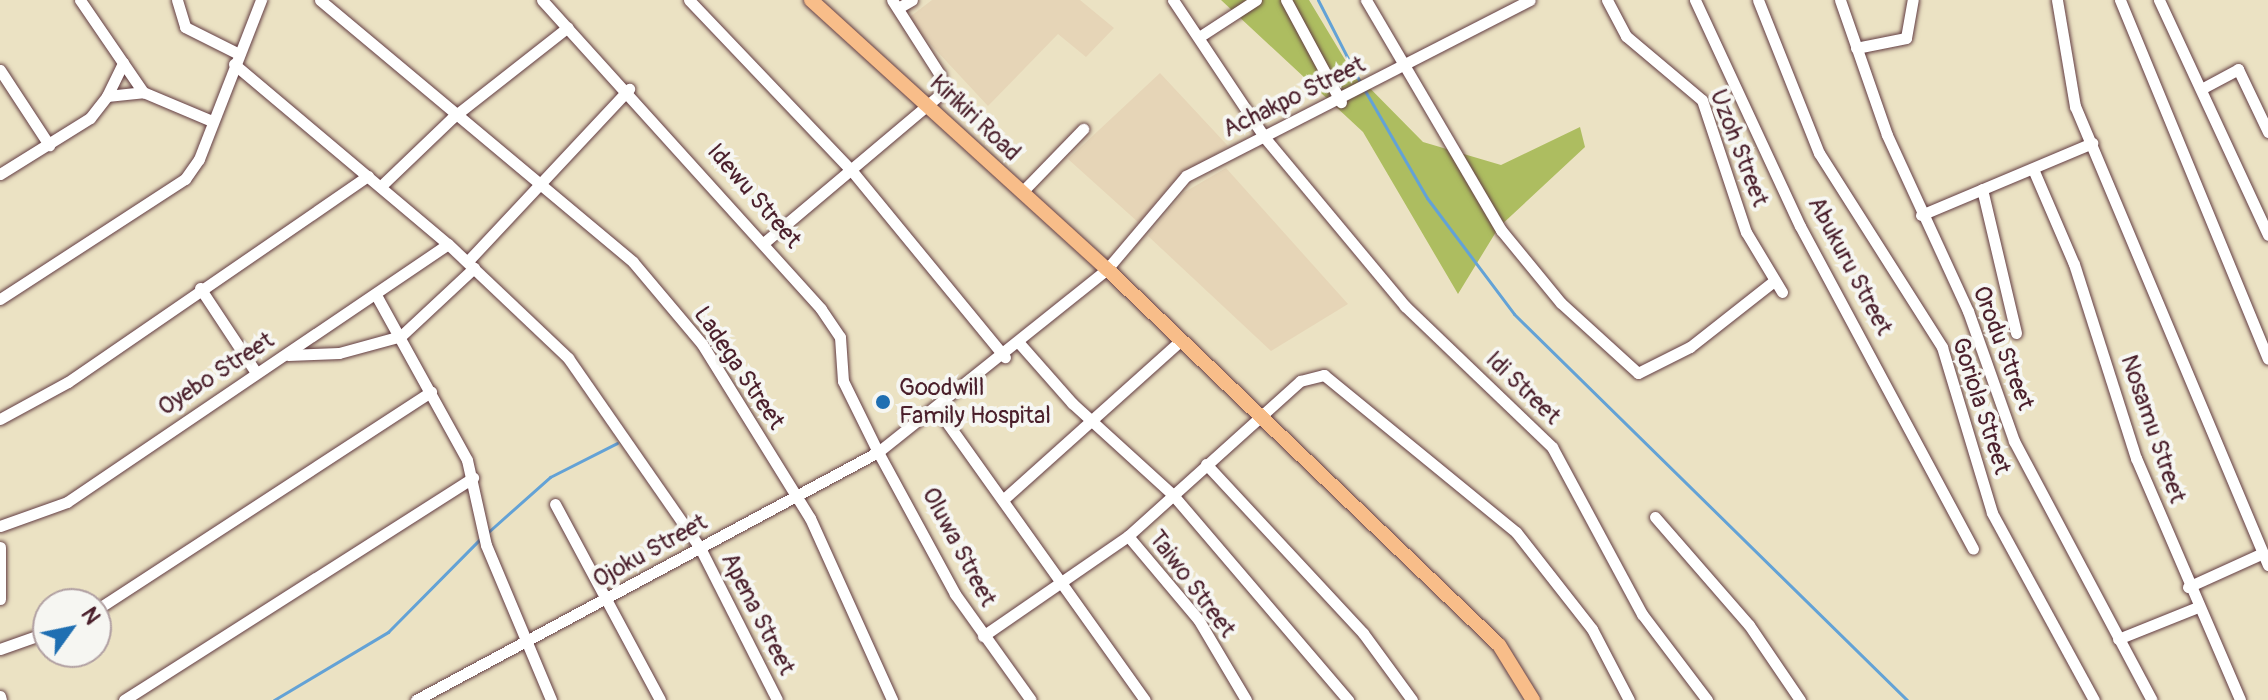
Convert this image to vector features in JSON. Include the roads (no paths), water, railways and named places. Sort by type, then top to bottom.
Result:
[{"type":"main road","name":"Kirikiri Road","points":[[811,0],[933,107],[1107,269],[1499,645],[1533,700]]},
{"type":"street","points":[[80,0],[143,92]]},
{"type":"street","name":"Apena Street","points":[[177,0],[185,27],[236,58],[448,244],[568,358],[617,421],[700,548],[777,700]]},
{"type":"street","points":[[0,299],[185,179],[261,0]]},
{"type":"street","name":"Ladega Street","points":[[320,0],[452,118],[542,186],[633,262],[702,344],[795,494],[892,700]]},
{"type":"street","name":"Idewu Street","points":[[542,0],[629,89],[766,241],[840,337],[843,381],[878,452]]},
{"type":"street","points":[[689,0],[852,171],[1005,357]]},
{"type":"street","points":[[766,241],[933,107],[942,93],[940,75],[895,4],[912,0]]},
{"type":"street","name":"Idi Street","points":[[1173,0],[1265,138],[1405,306],[1552,447],[1642,614],[1707,700]]},
{"type":"street","points":[[1199,37],[1256,0]]},
{"type":"street","points":[[1286,0],[1345,99]]},
{"type":"street","points":[[1366,0],[1397,72],[1540,281],[1638,373],[1690,347],[1774,281]]},
{"type":"street","name":"Achakpo Street","points":[[938,410],[1107,269],[1186,176],[1345,99],[1530,0]]},
{"type":"street","name":"Uzoh Street","points":[[1607,0],[1626,36],[1702,100],[1746,232],[1782,292]]},
{"type":"street","name":"Abukuru Street","points":[[1695,0],[1800,226],[1973,549]]},
{"type":"street","name":"Goriola Street","points":[[1758,0],[1819,153],[1942,347],[1992,513],[2094,700]]},
{"type":"street","name":"Orodu Street","points":[[1840,0],[1921,215],[1968,311],[2014,441],[2152,700]]},
{"type":"street","points":[[1856,48],[1906,38],[1913,0]]},
{"type":"street","points":[[2064,0],[2057,0],[2063,65],[2092,143],[2266,559],[2188,587]]},
{"type":"street","points":[[2120,0],[2268,359]]},
{"type":"street","points":[[2159,0],[2203,88],[2268,235]]},
{"type":"street","points":[[381,186],[452,118],[568,27]]},
{"type":"street","points":[[0,174],[90,118],[107,96],[123,63]]},
{"type":"street","points":[[2203,88],[2238,69],[2268,132]]},
{"type":"street","points":[[0,70],[49,145]]},
{"type":"street","points":[[287,355],[339,353],[401,336],[471,265],[629,89]]},
{"type":"street","points":[[107,96],[143,92],[212,121]]},
{"type":"street","points":[[1022,192],[1083,129]]},
{"type":"street","points":[[1921,215],[2092,143]]},
{"type":"street","name":"Nosamu Street","points":[[2033,169],[2195,608],[2240,700]]},
{"type":"street","points":[[0,419],[68,382],[200,288],[368,176]]},
{"type":"street","points":[[1982,189],[2016,333]]},
{"type":"street","name":"Oyebo Street","points":[[0,526],[67,502],[255,371],[287,355],[448,244]]},
{"type":"street","points":[[200,288],[255,371]]},
{"type":"street","points":[[376,295],[431,392],[473,478],[486,545],[551,700]]},
{"type":"street","points":[[1005,498],[1095,424],[1181,340]]},
{"type":"street","points":[[1020,344],[1095,424],[1173,495],[1348,700]]},
{"type":"street","points":[[983,636],[1063,584],[1128,536],[1259,414],[1300,381],[1324,375],[1474,491],[1558,578],[1629,700]]},
{"type":"street","points":[[112,600],[431,392]]},
{"type":"street","points":[[938,410],[1005,498],[1145,700]]},
{"type":"street","name":"Ojoku Street","points":[[419,699],[607,601],[795,494],[878,452],[938,410]]},
{"type":"street","name":"Oluwa Street","points":[[878,452],[983,636],[1031,700]]},
{"type":"street","points":[[1206,464],[1363,633],[1412,700]]},
{"type":"street","points":[[124,700],[473,478]]},
{"type":"street","points":[[555,504],[660,700]]},
{"type":"street","points":[[1655,517],[1730,601],[1800,700]]},
{"type":"street","name":"Taiwo Street","points":[[1128,536],[1198,619],[1246,700]]},
{"type":"street","points":[[0,547],[0,599]]},
{"type":"street","points":[[2118,639],[2195,608]]},
{"type":"street","points":[[0,649],[32,638]]},
{"type":"waterway","points":[[1318,0],[1360,82]]},
{"type":"waterway","points":[[1364,89],[1427,198],[1514,314],[1907,700]]},
{"type":"waterway","points":[[486,534],[550,477],[617,443]]},
{"type":"waterway","points":[[274,700],[388,632],[480,539]]},
{"type":"place","name":"Goodwill Family Hospital","points":[[883,402]]}]
